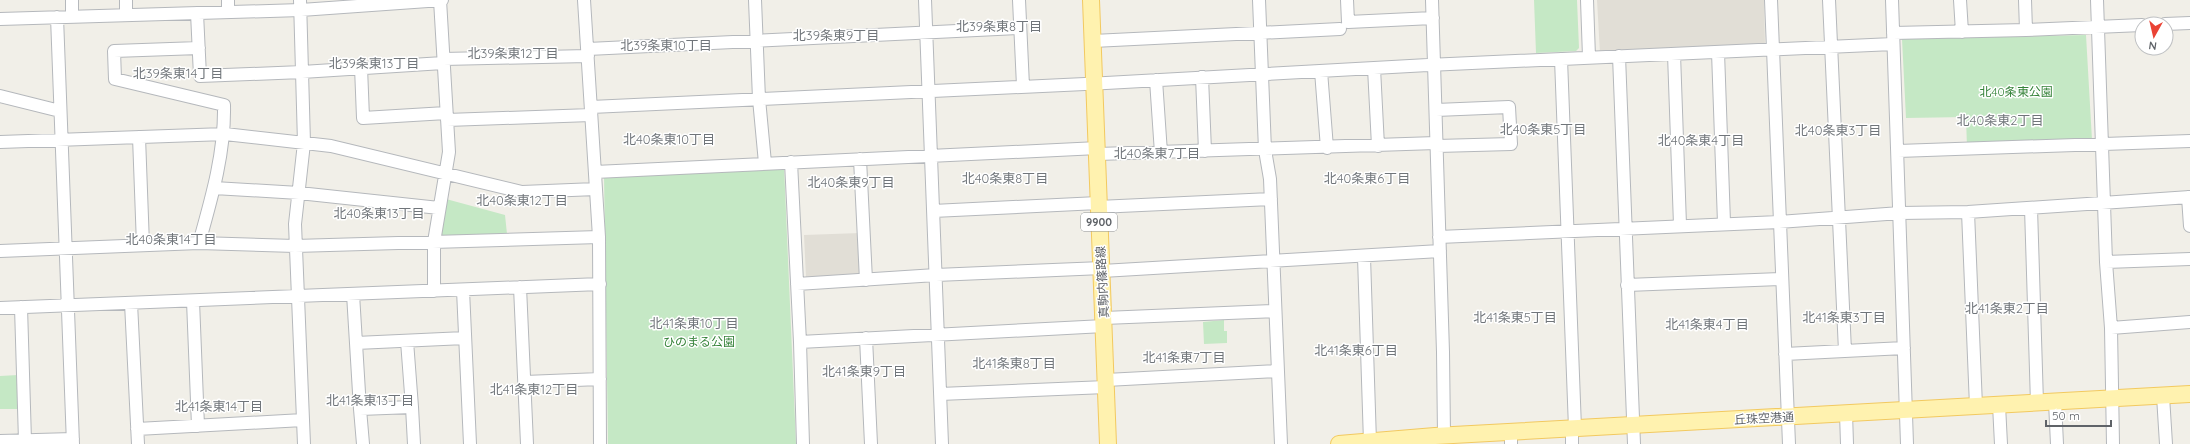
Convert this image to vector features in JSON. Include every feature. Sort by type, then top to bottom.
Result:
[{"type":"main road","name":"真駒内篠路線","points":[[1091,0],[1098,151],[1098,205],[1102,270],[1108,444]]},
{"type":"main road","name":"丘珠空港通","points":[[1339,444],[1438,438],[1511,438],[1573,434],[1633,425],[2190,394]]},
{"type":"street","points":[[72,0],[72,17]]},
{"type":"street","points":[[126,0],[126,15]]},
{"type":"street","points":[[0,19],[197,13],[228,6],[441,0],[443,61],[449,152],[434,242],[434,291]]},
{"type":"street","points":[[584,0],[596,189],[600,284],[600,444]]},
{"type":"street","points":[[755,0],[758,40],[759,98],[765,163]]},
{"type":"street","points":[[924,0],[942,444]]},
{"type":"street","points":[[1019,0],[1023,86]]},
{"type":"street","points":[[1259,0],[1265,150],[1271,199],[1281,444]]},
{"type":"street","points":[[1347,0],[1348,22],[1433,18]]},
{"type":"street","points":[[1432,0],[1440,251],[1438,438]]},
{"type":"street","points":[[1586,0],[1589,58]]},
{"type":"street","points":[[1771,0],[1789,444]]},
{"type":"street","points":[[1829,0],[1845,351]]},
{"type":"street","points":[[1892,0],[1907,444]]},
{"type":"street","points":[[1960,0],[1962,32]]},
{"type":"street","points":[[2025,0],[2026,30]]},
{"type":"street","points":[[2097,0],[2106,262],[2111,328],[2111,399],[2113,444]]},
{"type":"street","points":[[301,5],[304,142],[295,224],[295,246],[304,444]]},
{"type":"street","points":[[197,13],[200,76],[302,72],[758,40],[926,31],[1020,28]]},
{"type":"street","points":[[0,441],[73,442],[56,17]]},
{"type":"street","points":[[2174,24],[2190,23]]},
{"type":"street","points":[[362,67],[363,118],[446,117],[591,111],[759,98],[1831,47],[1893,38],[1962,32],[2134,25]]},
{"type":"street","points":[[1093,40],[1340,29]]},
{"type":"street","points":[[199,48],[114,51],[115,79],[224,105],[225,134],[214,188],[199,243]]},
{"type":"street","points":[[1718,52],[1724,223]]},
{"type":"street","points":[[1674,54],[1680,225]]},
{"type":"street","points":[[1619,56],[1634,444]]},
{"type":"street","points":[[1561,60],[1573,434]]},
{"type":"street","points":[[1374,68],[1378,146]]},
{"type":"street","points":[[1321,71],[1327,148]]},
{"type":"street","points":[[1202,77],[1205,152]]},
{"type":"street","points":[[1156,80],[1161,153]]},
{"type":"street","points":[[0,96],[60,111]]},
{"type":"street","points":[[595,172],[930,155],[1098,151],[1161,153],[1378,146],[1511,144],[1509,107],[1436,110]]},
{"type":"street","points":[[0,142],[225,134],[331,146],[522,192],[596,189]]},
{"type":"street","points":[[139,137],[143,245]]},
{"type":"street","points":[[1898,151],[2190,142]]},
{"type":"street","points":[[860,159],[866,280]]},
{"type":"street","points":[[791,162],[800,342],[803,444]]},
{"type":"street","points":[[214,188],[299,193],[439,208]]},
{"type":"street","points":[[1439,237],[1724,223],[1779,222],[1900,212],[1968,212],[2189,197],[2190,226]]},
{"type":"street","points":[[933,211],[1271,199]]},
{"type":"street","points":[[2031,208],[2037,403]]},
{"type":"street","points":[[1968,212],[1976,406]]},
{"type":"street","points":[[0,251],[199,243],[295,246],[598,237]]},
{"type":"street","points":[[797,284],[936,275],[1102,270],[1364,257],[1440,251]]},
{"type":"street","points":[[1364,257],[1375,443]]},
{"type":"street","points":[[2106,262],[2190,259]]},
{"type":"street","points":[[1627,285],[1782,279]]},
{"type":"street","points":[[0,308],[600,284]]},
{"type":"street","points":[[520,288],[527,444]]},
{"type":"street","points":[[463,290],[470,444]]},
{"type":"street","points":[[353,294],[362,444]]},
{"type":"street","points":[[193,300],[198,426]]},
{"type":"street","points":[[131,303],[138,444]]},
{"type":"street","points":[[21,307],[25,441]]},
{"type":"street","points":[[800,342],[1275,311]]},
{"type":"street","points":[[2111,328],[2190,322]]},
{"type":"street","points":[[356,343],[465,338]]},
{"type":"street","points":[[866,338],[871,444]]},
{"type":"street","points":[[407,341],[414,444]]},
{"type":"street","points":[[1785,354],[1904,348]]},
{"type":"street","points":[[940,394],[1277,371]]},
{"type":"street","points":[[525,382],[600,379]]},
{"type":"street","points":[[2163,396],[2166,444]]},
{"type":"street","points":[[2055,402],[2057,444]]},
{"type":"street","points":[[1999,405],[2001,444]]},
{"type":"street","points":[[360,409],[412,407]]},
{"type":"street","points":[[1846,413],[1847,444]]},
{"type":"street","points":[[137,430],[303,420]]},
{"type":"shaded area","points":[[1597,0],[1764,0],[1765,46],[1600,53]]},
{"type":"shaded area","points":[[860,233],[861,274],[806,277],[804,235]]},
{"type":"green space","points":[[1534,0],[1577,0],[1579,48],[1576,51],[1536,53]]},
{"type":"green space","name":"北40条東公園","points":[[2086,35],[2092,140],[1967,148],[1966,117],[1906,118],[1902,39]]},
{"type":"green space","name":"ひのまる公園","points":[[784,166],[796,444],[608,444],[604,175]]},
{"type":"green space","points":[[446,199],[505,215],[507,234],[442,236],[440,233]]},
{"type":"green space","points":[[1224,320],[1224,331],[1227,331],[1227,343],[1204,344],[1203,322]]},
{"type":"green space","points":[[18,375],[19,409],[0,409],[0,376]]},
{"type":"district","name":"北39条東8丁目","points":[[999,26]]},
{"type":"district","name":"北39条東9丁目","points":[[836,35]]},
{"type":"district","name":"北39条東10丁目","points":[[666,45]]},
{"type":"district","name":"北39条東12丁目","points":[[513,53]]},
{"type":"district","name":"北39条東13丁目","points":[[374,63]]},
{"type":"district","name":"北39条東14丁目","points":[[178,73]]},
{"type":"district","name":"北40条東2丁目","points":[[2000,120]]},
{"type":"district","name":"北40条東5丁目","points":[[1543,129]]},
{"type":"district","name":"北40条東3丁目","points":[[1838,130]]},
{"type":"district","name":"北40条東10丁目","points":[[669,139]]},
{"type":"district","name":"北40条東4丁目","points":[[1701,140]]},
{"type":"district","name":"北40条東7丁目","points":[[1157,153]]},
{"type":"district","name":"北40条東8丁目","points":[[1005,178]]},
{"type":"district","name":"北40条東6丁目","points":[[1367,178]]},
{"type":"district","name":"北40条東9丁目","points":[[851,182]]},
{"type":"district","name":"北40条東12丁目","points":[[522,200]]},
{"type":"district","name":"北40条東13丁目","points":[[379,213]]},
{"type":"district","name":"北40条東14丁目","points":[[171,239]]},
{"type":"district","name":"北41条東2丁目","points":[[2007,308]]},
{"type":"district","name":"北41条東5丁目","points":[[1515,317]]},
{"type":"district","name":"北41条東3丁目","points":[[1844,317]]},
{"type":"district","name":"北41条東10丁目","points":[[694,323]]},
{"type":"district","name":"北41条東4丁目","points":[[1707,324]]},
{"type":"district","name":"北41条東6丁目","points":[[1356,350]]},
{"type":"district","name":"北41条東7丁目","points":[[1184,357]]},
{"type":"district","name":"北41条東8丁目","points":[[1014,363]]},
{"type":"district","name":"北41条東9丁目","points":[[864,371]]},
{"type":"district","name":"北41条東12丁目","points":[[534,389]]},
{"type":"district","name":"北41条東13丁目","points":[[370,400]]},
{"type":"district","name":"北41条東14丁目","points":[[219,406]]}]
